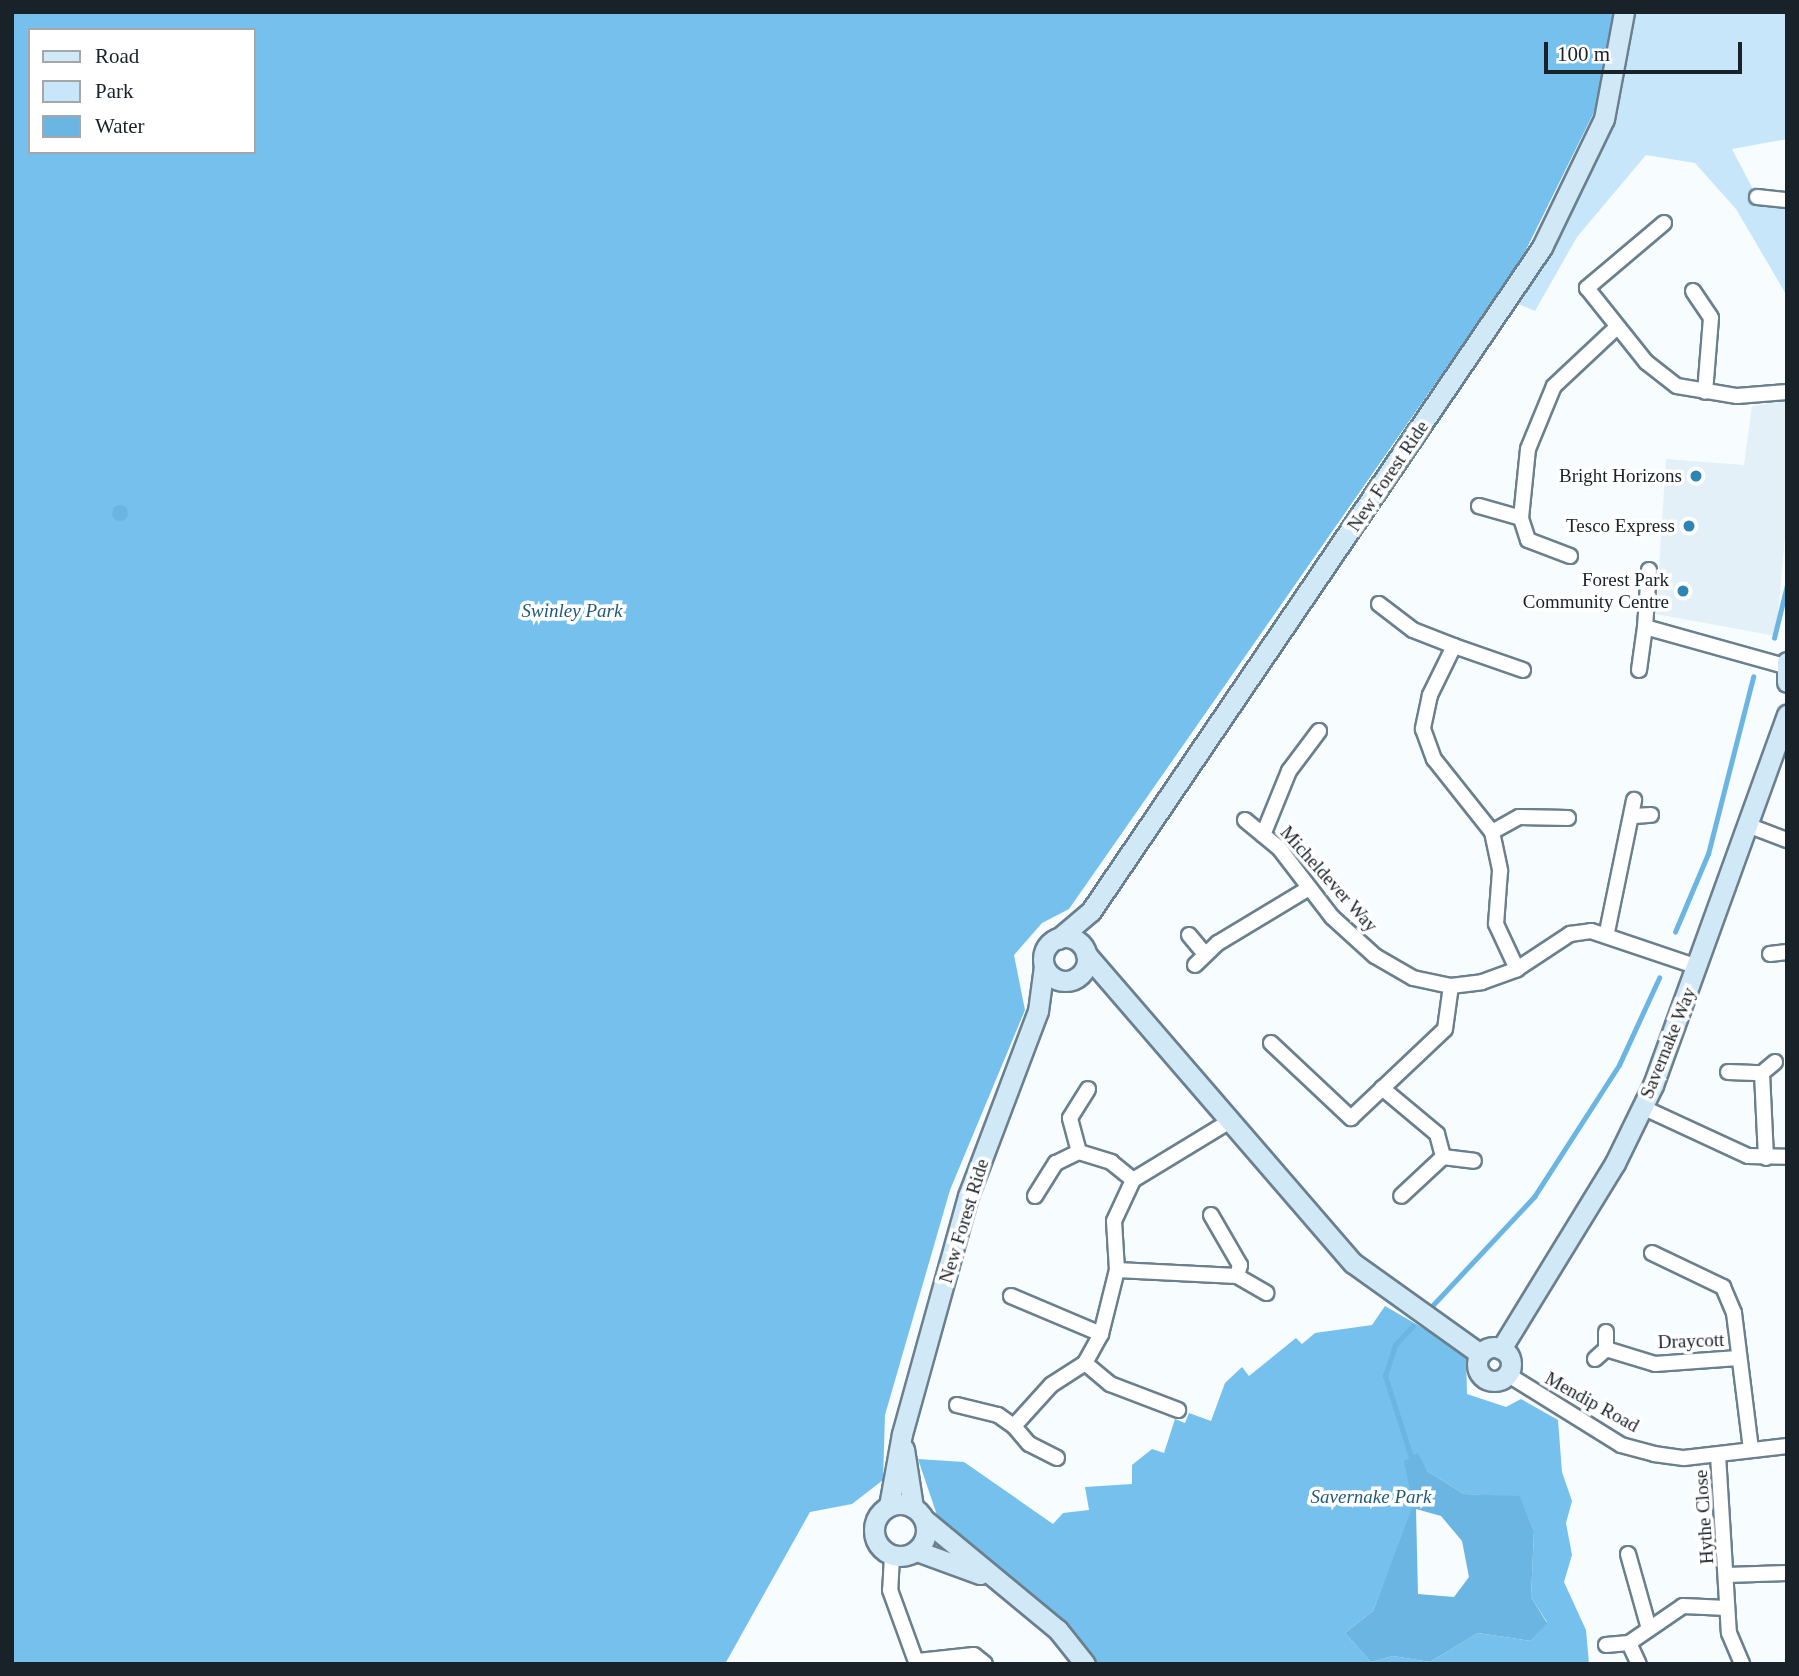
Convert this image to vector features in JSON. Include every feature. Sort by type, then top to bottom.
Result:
[{"type":"main road","name":"New Forest Ride","points":[[892,1556],[874,1536],[876,1519],[888,1506],[902,1434],[968,1196],[1038,1011],[1044,953],[1091,911],[1542,247],[1604,119],[1624,12]]},
{"type":"main road","name":"Savernake Way","points":[[1501,1349],[1643,1107],[1751,827],[1787,714]]},
{"type":"main road","name":"New Forest Ride","points":[[1038,1011],[1076,978],[1086,952],[1091,911]]},
{"type":"main road","points":[[1058,939],[1071,939],[1086,952],[1115,990],[1353,1263],[1480,1354],[1501,1349],[1510,1362],[1507,1374],[1484,1379],[1477,1369],[1480,1354]]},
{"type":"main road","points":[[1044,967],[1060,981],[1076,978],[1115,990]]},
{"type":"main road","name":"New Forest Ride","points":[[902,1434],[926,1537],[917,1551]]},
{"type":"main road","points":[[888,1506],[919,1513],[1058,1630],[1085,1664]]},
{"type":"main road","points":[[892,1556],[917,1551],[1000,1583]]},
{"type":"street","points":[[1757,197],[1787,200]]},
{"type":"street","points":[[1664,223],[1587,288],[1617,327],[1677,386],[1705,392],[1787,392]]},
{"type":"street","points":[[1693,291],[1711,318],[1705,392]]},
{"type":"street","points":[[1570,556],[1528,540],[1521,518],[1528,449],[1554,386],[1617,327]]},
{"type":"street","points":[[1479,506],[1521,518]]},
{"type":"street","points":[[1639,670],[1649,570]]},
{"type":"street","points":[[1379,604],[1413,630],[1523,670]]},
{"type":"street","points":[[1645,627],[1786,670]]},
{"type":"street","points":[[1454,646],[1430,695],[1423,729],[1434,759],[1492,832],[1500,871],[1496,924],[1517,969]]},
{"type":"street","points":[[1263,835],[1289,771],[1319,731]]},
{"type":"street","points":[[1607,932],[1622,837],[1635,816],[1634,800]]},
{"type":"street","points":[[1635,816],[1651,815]]},
{"type":"street","points":[[1492,832],[1519,817],[1568,818]]},
{"type":"street","name":"Micheldever Way","points":[[1245,820],[1263,835],[1309,888],[1375,956],[1413,978],[1451,986],[1517,969],[1570,934],[1607,932],[1698,967]]},
{"type":"street","points":[[1751,827],[1787,840]]},
{"type":"street","points":[[1195,965],[1205,954],[1309,888]]},
{"type":"street","points":[[1189,935],[1205,954]]},
{"type":"street","points":[[1770,954],[1787,952]]},
{"type":"street","points":[[1271,1043],[1351,1118],[1445,1029],[1451,986]]},
{"type":"street","points":[[1728,1072],[1762,1073],[1776,1062]]},
{"type":"street","points":[[1762,1073],[1766,1158]]},
{"type":"street","points":[[1382,1088],[1437,1134],[1443,1157]]},
{"type":"street","points":[[1079,1152],[1070,1118],[1088,1089]]},
{"type":"street","points":[[1643,1107],[1748,1156],[1787,1157]]},
{"type":"street","points":[[1014,1426],[1051,1385],[1085,1363],[1101,1334],[1117,1270],[1114,1221],[1133,1180],[1230,1121]]},
{"type":"street","points":[[1035,1196],[1056,1163],[1079,1152],[1111,1162],[1133,1180]]},
{"type":"street","points":[[1443,1157],[1474,1161]]},
{"type":"street","points":[[1401,1196],[1443,1157]]},
{"type":"street","points":[[1211,1215],[1240,1265],[1237,1276]]},
{"type":"street","name":"Draycott","points":[[1651,1253],[1723,1287],[1738,1358],[1751,1448]]},
{"type":"street","points":[[1117,1270],[1237,1276],[1266,1293]]},
{"type":"street","points":[[1011,1296],[1101,1334]]},
{"type":"street","name":"Draycott","points":[[1606,1332],[1601,1354],[1655,1364],[1738,1358]]},
{"type":"street","points":[[1085,1363],[1110,1384],[1178,1410]]},
{"type":"street","name":"Mendip Road","points":[[1507,1374],[1621,1445],[1684,1458],[1751,1448],[1787,1446]]},
{"type":"street","points":[[957,1405],[998,1415],[1014,1426],[1029,1444],[1057,1458]]},
{"type":"street","name":"Hythe Close","points":[[1718,1455],[1727,1608],[1742,1664]]},
{"type":"street","points":[[1628,1554],[1647,1625]]},
{"type":"street","points":[[892,1556],[890,1590],[918,1662],[974,1655],[985,1664]]},
{"type":"street","name":"Hythe Close","points":[[1727,1575],[1787,1573]]},
{"type":"street","points":[[1606,1645],[1629,1643],[1647,1625],[1683,1606],[1727,1608]]},
{"type":"street","points":[[1629,1643],[1639,1664]]},
{"type":"shaded area","points":[[1787,401],[1787,515],[1776,636],[1656,614],[1666,459],[1744,465],[1752,406]]},
{"type":"green space","name":"Swinley Park","points":[[12,12],[1614,12],[1596,108],[1520,262],[1069,909],[1042,923],[1014,955],[1025,1010],[950,1190],[885,1415],[883,1480],[852,1504],[810,1512],[725,1664],[12,1664]]},
{"type":"green space","points":[[1630,12],[1787,12],[1787,139],[1732,149],[1757,197],[1787,200],[1787,296],[1736,209],[1695,163],[1646,155],[1577,237],[1535,311],[1516,303],[1604,119]]},
{"type":"green space","name":"Savernake Park","points":[[1385,1306],[1466,1353],[1467,1394],[1506,1407],[1521,1399],[1558,1420],[1562,1472],[1572,1501],[1566,1523],[1572,1555],[1564,1582],[1586,1630],[1589,1664],[1097,1664],[1072,1629],[1031,1593],[941,1527],[918,1459],[964,1462],[1053,1524],[1063,1513],[1089,1510],[1085,1487],[1132,1484],[1132,1465],[1152,1449],[1164,1453],[1175,1419],[1185,1423],[1189,1413],[1211,1421],[1225,1383],[1242,1367],[1249,1376],[1296,1338],[1302,1344],[1315,1333],[1372,1325]],"holes":[[[1427,1471],[1464,1494],[1520,1497],[1534,1531],[1531,1597],[1547,1622],[1531,1641],[1478,1633],[1430,1662],[1393,1656],[1371,1662],[1345,1633],[1373,1611]]]},
{"type":"water","points":[[120,505],[128,513],[120,521],[112,513]]},
{"type":"water","points":[[1418,1453],[1427,1471],[1464,1494],[1520,1496],[1534,1531],[1531,1597],[1547,1623],[1531,1641],[1478,1633],[1430,1662],[1393,1656],[1371,1662],[1345,1633],[1373,1611],[1413,1505],[1404,1461]],"holes":[[[1416,1509],[1441,1516],[1462,1541],[1469,1577],[1454,1597],[1418,1594]]]},
{"type":"waterway","points":[[1774,638],[1787,585]]},
{"type":"waterway","points":[[1675,932],[1708,854],[1753,677]]},
{"type":"waterway","points":[[1431,1307],[1534,1197],[1619,1065],[1659,978]]},
{"type":"waterway","points":[[1411,1457],[1385,1376],[1395,1345],[1413,1326]]},
{"type":"place","name":"Bright Horizons","points":[[1696,476]]},
{"type":"place","name":"Tesco Express","points":[[1689,526]]},
{"type":"place","name":"Forest Park Community Centre","points":[[1683,591]]}]
